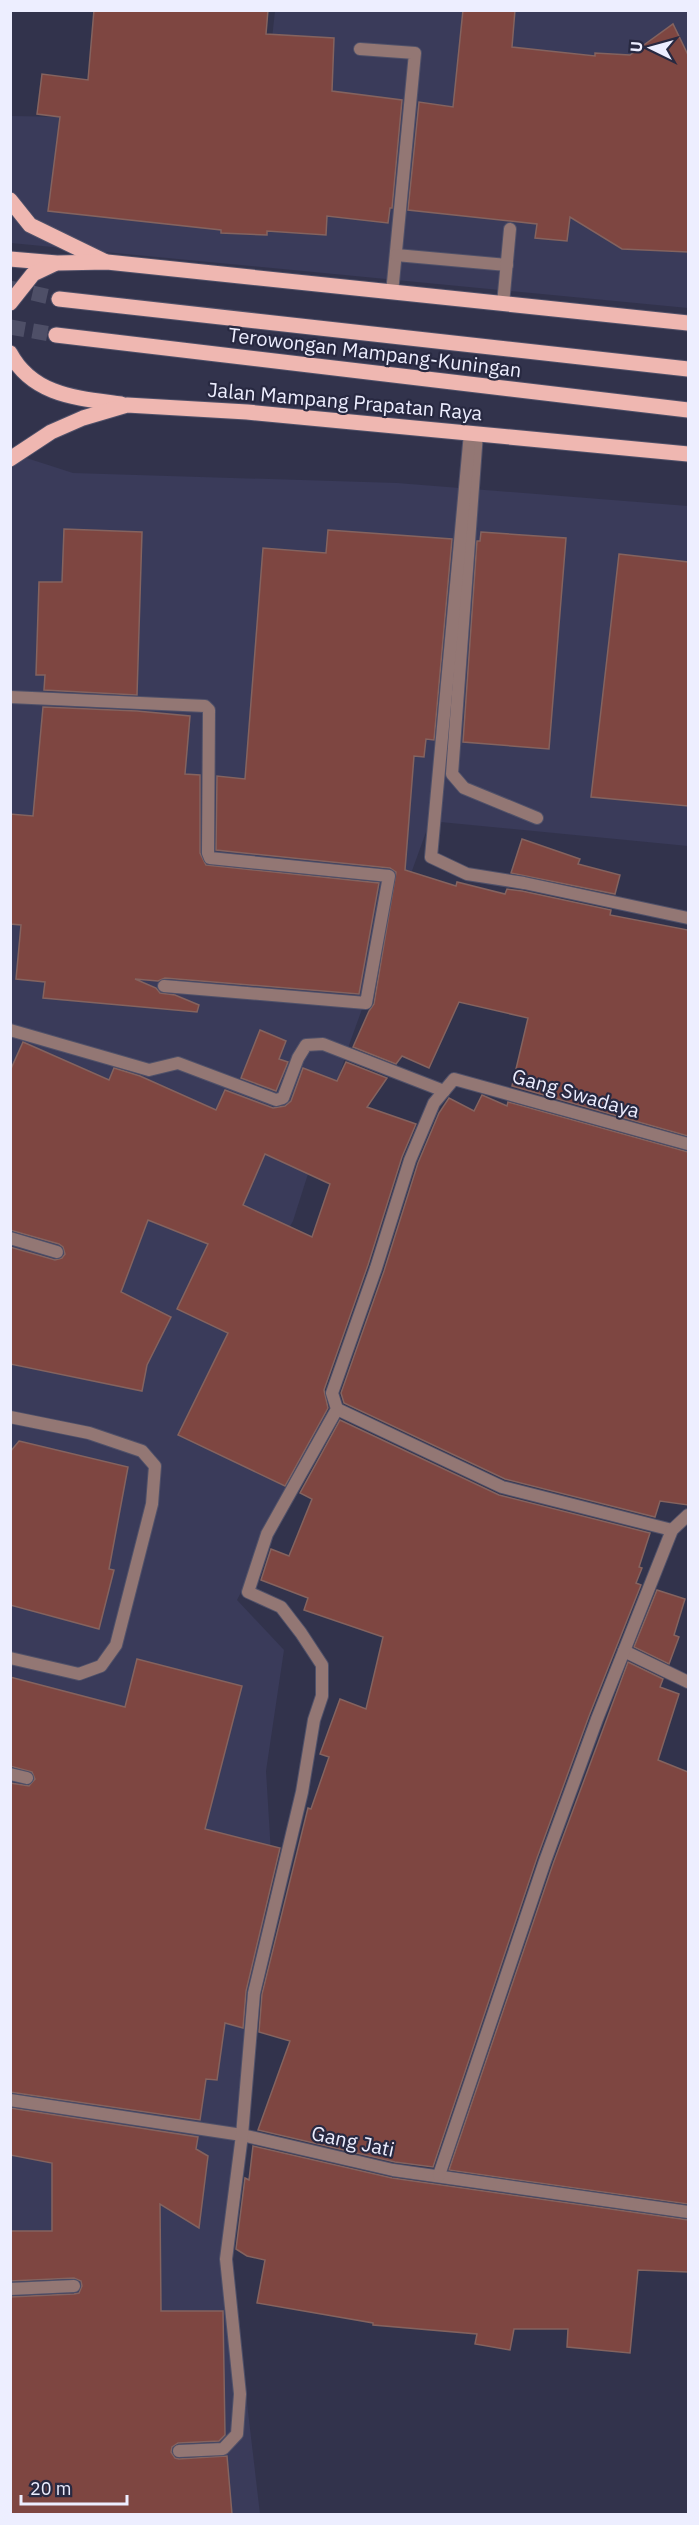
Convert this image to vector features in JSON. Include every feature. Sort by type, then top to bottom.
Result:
[{"type":"main road","points":[[10,200],[30,225],[106,262]]},
{"type":"main road","points":[[10,259],[57,263],[106,262],[688,324]]},
{"type":"main road","points":[[10,303],[33,274],[57,263]]},
{"type":"main road","name":"Terowongan Mampang-Kuningan","points":[[59,299],[688,369]]},
{"type":"main road","name":"Terowongan Mampang-Kuningan","points":[[56,335],[688,410]]},
{"type":"main road","points":[[10,353],[17,366],[34,382],[67,396],[127,405]]},
{"type":"main road","name":"Jalan Mampang Prapatan Raya","points":[[10,459],[51,432],[83,418],[127,405],[246,412],[688,454]]},
{"type":"street","points":[[360,49],[415,53],[392,293]]},
{"type":"street","points":[[503,304],[510,230]]},
{"type":"street","points":[[396,255],[507,265]]},
{"type":"street","points":[[474,433],[452,774],[464,789],[537,818]]},
{"type":"street","points":[[474,433],[431,857],[467,874],[688,918]]},
{"type":"street","points":[[10,697],[205,706],[209,710],[208,854],[210,858],[389,876],[366,1003],[164,986]]},
{"type":"street","points":[[10,1030],[149,1070],[178,1064],[276,1101],[283,1098],[298,1058],[306,1046],[323,1044],[444,1091],[434,1103],[410,1160],[376,1268],[332,1393],[337,1409],[267,1534],[248,1592],[281,1607],[301,1633],[321,1665],[322,1696],[314,1720],[302,1792],[254,1992],[242,2135],[226,2259],[240,2394],[237,2434],[223,2449],[178,2451]]},
{"type":"street","name":"Gang Swadaya","points":[[444,1091],[454,1079],[688,1144]]},
{"type":"street","points":[[10,1238],[57,1252]]},
{"type":"street","points":[[337,1409],[502,1487],[672,1530]]},
{"type":"street","points":[[10,1417],[89,1433],[142,1450],[156,1466],[152,1504],[116,1646],[101,1665],[79,1674],[10,1658]]},
{"type":"street","points":[[439,2175],[545,1861],[624,1651],[672,1530],[688,1515]]},
{"type":"street","points":[[624,1651],[688,1682]]},
{"type":"street","points":[[10,1774],[27,1778]]},
{"type":"street","name":"Gang Jati","points":[[10,2100],[125,2115],[242,2135],[383,2168],[688,2212]]},
{"type":"street","points":[[10,2289],[74,2286]]},
{"type":"shaded area","points":[[275,11],[688,11],[688,308],[11,243],[12,116],[263,121]]},
{"type":"shaded area","points":[[11,453],[73,473],[397,483],[688,506],[688,846],[430,821],[349,1045],[293,1221],[224,1347],[332,1415],[237,1600],[284,1650],[266,1771],[271,1853],[230,2258],[260,2514],[11,2514]]},
{"type":"building","points":[[94,10],[268,10],[266,34],[334,38],[332,91],[402,100],[392,208],[390,208],[388,223],[327,216],[326,235],[267,231],[267,235],[221,233],[221,230],[48,211],[60,117],[37,114],[42,74],[88,80]]},
{"type":"building","points":[[463,10],[515,10],[512,47],[595,56],[595,53],[630,55],[673,24],[688,55],[688,252],[622,249],[570,217],[567,241],[535,238],[537,224],[408,210],[419,102],[453,107]]},
{"type":"building","points":[[64,529],[142,532],[137,695],[44,690],[45,675],[36,675],[39,582],[62,582]]},
{"type":"building","points":[[328,530],[452,539],[434,740],[426,739],[424,757],[414,756],[405,870],[456,886],[457,882],[505,894],[507,889],[522,891],[611,910],[610,915],[688,930],[688,1136],[512,1086],[528,1018],[459,1002],[429,1068],[402,1056],[396,1064],[353,1047],[374,1004],[396,872],[390,868],[216,850],[217,776],[245,779],[263,548],[326,553]]},
{"type":"building","points":[[481,532],[566,538],[549,749],[463,742],[477,541],[480,541]]},
{"type":"building","points":[[619,554],[688,562],[688,806],[591,797]]},
{"type":"building","points":[[43,707],[190,716],[185,774],[200,775],[200,853],[206,865],[379,883],[359,994],[165,978],[158,981],[135,979],[156,988],[160,993],[175,995],[199,1005],[197,1012],[43,998],[45,982],[16,979],[21,925],[10,924],[10,814],[33,816]]},
{"type":"building","points":[[522,839],[580,859],[578,864],[620,875],[615,894],[511,873]]},
{"type":"building","points":[[260,1030],[286,1041],[279,1059],[288,1062],[276,1091],[241,1078]]},
{"type":"building","points":[[23,1042],[109,1080],[114,1068],[140,1076],[216,1110],[225,1090],[273,1108],[285,1106],[291,1101],[303,1068],[337,1081],[346,1062],[387,1078],[367,1107],[416,1124],[402,1157],[368,1265],[324,1390],[328,1408],[285,1486],[178,1435],[228,1333],[177,1309],[208,1244],[148,1220],[121,1292],[171,1317],[147,1365],[142,1391],[10,1364],[10,1247],[55,1260],[62,1258],[65,1254],[63,1247],[59,1244],[10,1230],[10,1071]],"holes":[[[265,1154],[330,1184],[312,1237],[243,1205]]]},
{"type":"building","points":[[482,1095],[507,1106],[508,1102],[688,1152],[688,1505],[660,1501],[655,1517],[505,1479],[344,1403],[341,1393],[384,1271],[418,1163],[439,1113],[449,1098],[474,1111]]},
{"type":"building","points":[[340,1420],[499,1495],[650,1533],[636,1583],[641,1585],[589,1716],[537,1858],[433,2167],[395,2162],[258,2130],[290,2041],[259,2032],[262,1994],[308,1808],[311,1809],[329,1757],[320,1754],[340,1699],[366,1709],[383,1637],[304,1610],[308,1598],[261,1580],[271,1549],[289,1556],[312,1499],[300,1493]]},
{"type":"building","points":[[19,1441],[128,1467],[109,1569],[114,1570],[99,1629],[10,1605],[10,1452]]},
{"type":"building","points":[[657,1590],[685,1599],[674,1635],[679,1637],[669,1664],[634,1647]]},
{"type":"building","points":[[137,1659],[242,1686],[205,1829],[280,1848],[246,1991],[243,2028],[225,2023],[217,2080],[206,2079],[200,2120],[10,2092],[10,1783],[29,1786],[35,1779],[32,1772],[10,1766],[10,1677],[125,1707]]},
{"type":"building","points":[[628,1662],[663,1679],[660,1687],[679,1694],[658,1760],[688,1772],[688,2204],[449,2170],[553,1864]]},
{"type":"building","points":[[10,2108],[198,2137],[196,2149],[208,2156],[199,2228],[160,2204],[161,2311],[223,2311],[225,2435],[219,2441],[178,2443],[172,2447],[171,2452],[175,2458],[179,2459],[227,2456],[232,2514],[10,2514],[10,2297],[74,2294],[79,2293],[82,2286],[81,2281],[74,2278],[10,2281],[10,2231],[52,2231],[52,2163],[10,2155]]},
{"type":"building","points":[[253,2146],[392,2178],[688,2220],[688,2272],[638,2270],[630,2353],[567,2347],[568,2329],[514,2329],[510,2350],[475,2344],[477,2334],[373,2325],[373,2323],[257,2303],[265,2260],[247,2256],[236,2249],[245,2178],[249,2180]]},
{"type":"tunnel","points":[[10,288],[59,299]]},
{"type":"tunnel","points":[[10,327],[56,335]]}]
